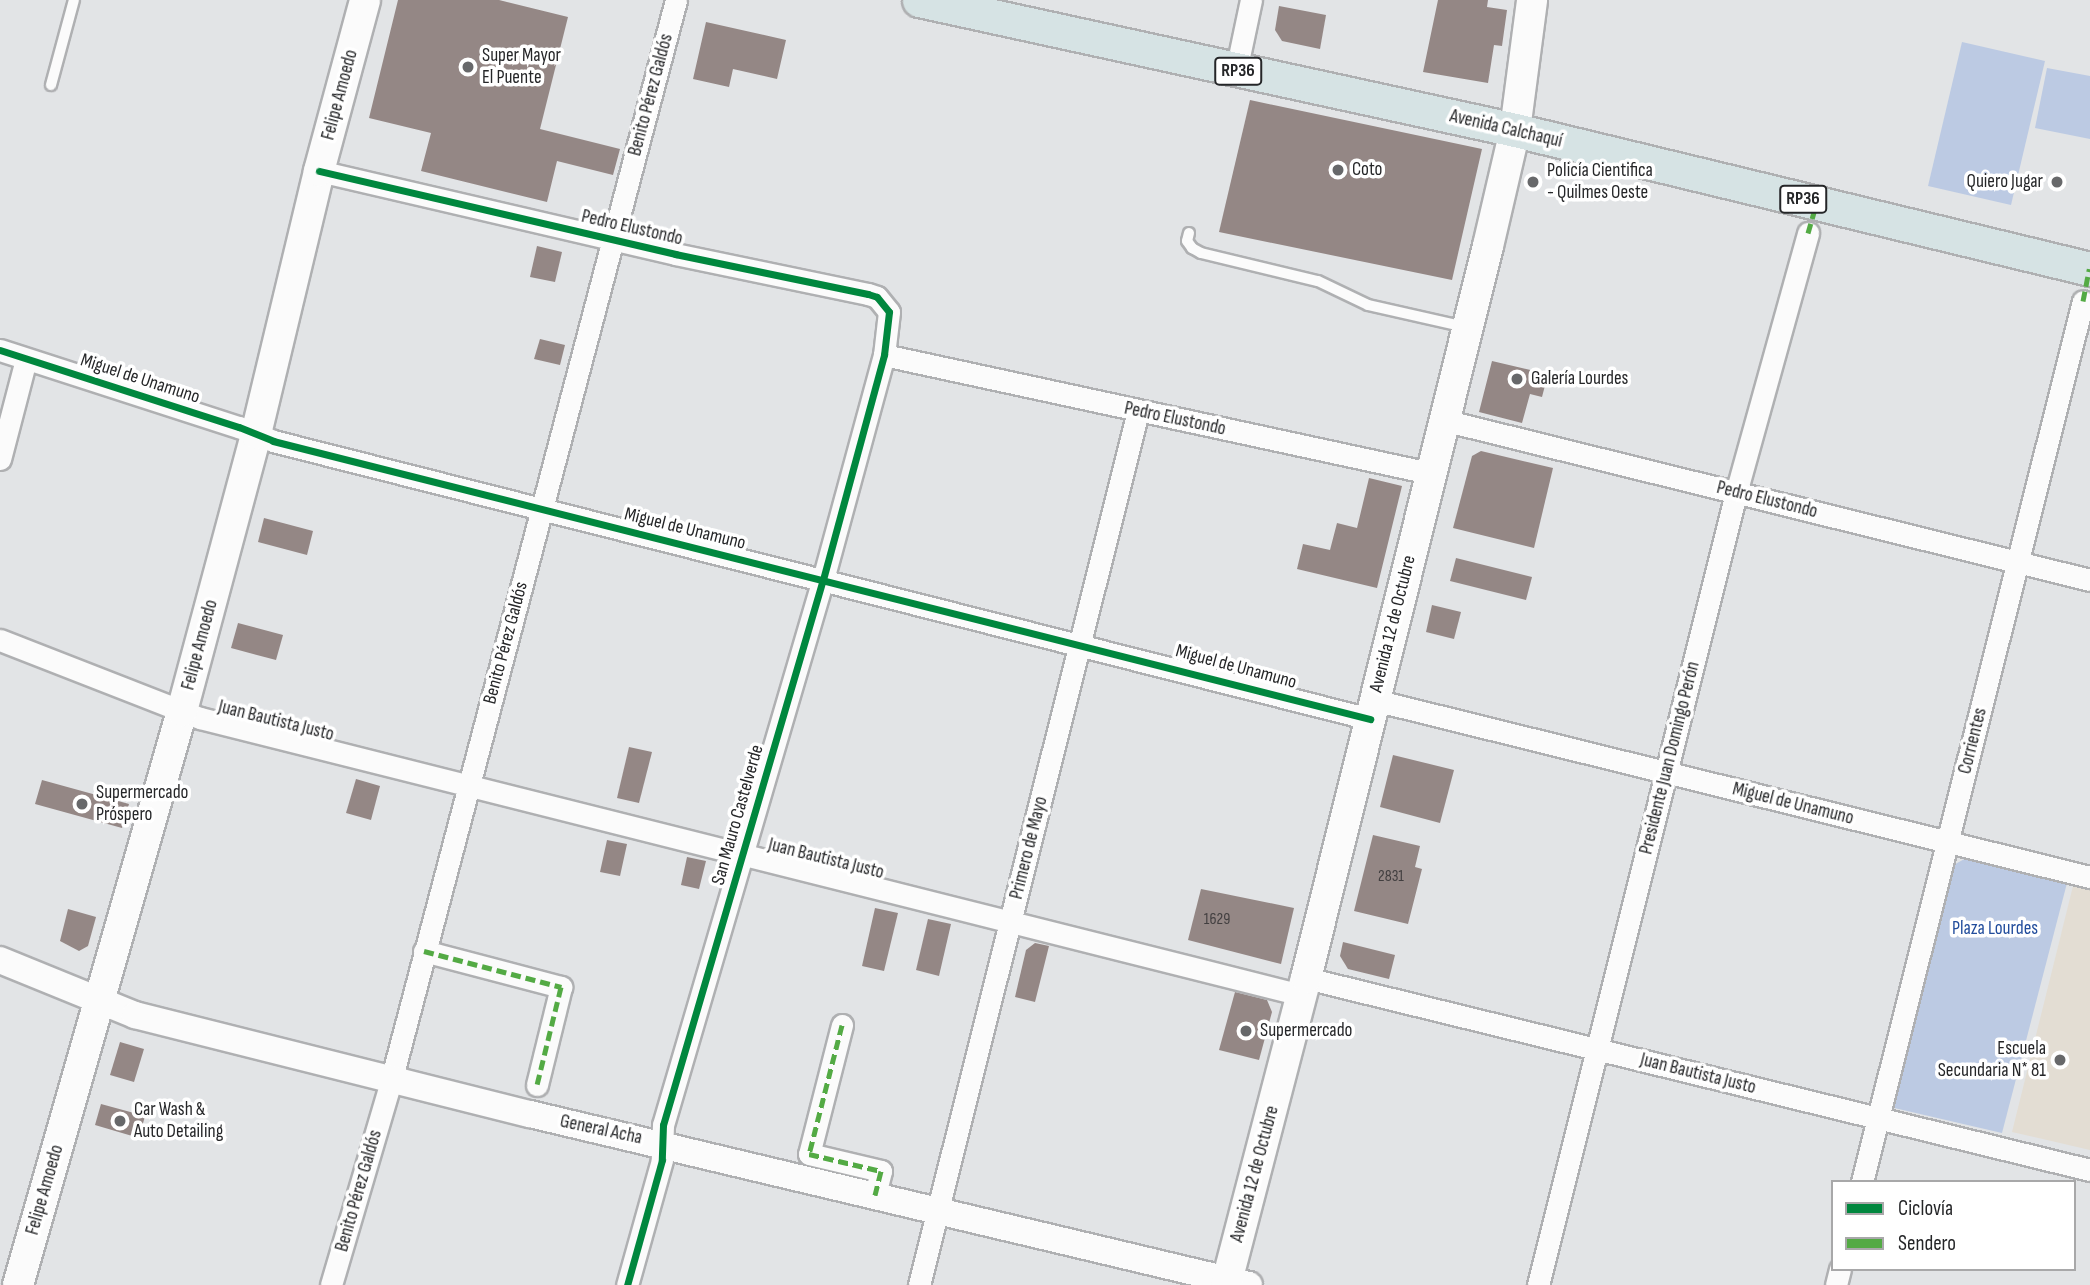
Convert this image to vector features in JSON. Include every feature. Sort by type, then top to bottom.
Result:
[{"type":"main road","name":"Felipe Amoedo","points":[[15,1282],[182,711],[256,434],[319,171],[365,0]]},
{"type":"main road","name":"Avenida Calchaquí","points":[[919,0],[962,4],[1236,71],[1516,130],[2087,285]]},
{"type":"main road","name":"Avenida 12 de Octubre","points":[[1234,1283],[1303,986],[1516,130],[1532,0]]},
{"type":"street","name":"Benito Pérez Galdós","points":[[331,1285],[391,1080],[676,0]]},
{"type":"street","points":[[1236,71],[1251,0]]},
{"type":"street","name":"Pedro Elustondo","points":[[319,171],[613,240],[877,297],[889,312],[884,355],[1430,473]]},
{"type":"street","name":"Presidente Juan Domingo Perón","points":[[1538,1285],[1736,493],[1808,233]]},
{"type":"street","name":"Corrientes","points":[[1862,1180],[2087,285]]},
{"type":"street","name":"Miguel de Unamuno","points":[[0,350],[256,434],[541,510],[1079,643],[1666,773],[2090,877]]},
{"type":"street","name":"San Mauro Castelverde","points":[[628,1285],[662,1160],[663,1125],[743,855],[884,355]]},
{"type":"street","points":[[0,459],[26,359]]},
{"type":"street","name":"Primero de Mayo","points":[[919,1285],[1138,411]]},
{"type":"street","name":"Pedro Elustondo","points":[[1444,420],[2090,580]]},
{"type":"street","name":"Juan Bautista Justo","points":[[0,640],[182,711],[743,855],[1012,921],[1596,1050],[2090,1170]]},
{"type":"street","points":[[424,951],[561,987],[537,1085]]},
{"type":"street","name":"General Acha","points":[[0,960],[135,1015],[391,1080],[662,1143],[1234,1283]]},
{"type":"street","points":[[842,1025],[809,1154],[881,1171],[875,1195]]},
{"type":"lane","points":[[51,85],[74,0]]},
{"type":"lane","points":[[1189,233],[1187,241],[1201,253],[1318,281],[1368,305],[1466,327]]},
{"type":"shaded area","name":"Escuela Secundaria N* 81","points":[[2073,886],[2090,890],[2090,1150],[2012,1132]]},
{"type":"green space","points":[[1962,42],[2045,61],[2011,205],[1928,186]]},
{"type":"green space","points":[[2047,68],[2090,76],[2090,139],[2035,128]]},
{"type":"green space","name":"Plaza Lourdes","points":[[1968,857],[2067,883],[2002,1133],[1890,1107],[1950,867]]},
{"type":"building","name":"Super Mayor El Puente","points":[[398,0],[499,0],[568,17],[540,129],[620,149],[613,175],[557,161],[547,202],[421,171],[431,133],[369,118]]},
{"type":"building","points":[[1438,0],[1488,0],[1487,7],[1507,10],[1502,46],[1494,45],[1488,83],[1423,72]]},
{"type":"building","points":[[1279,6],[1326,15],[1320,49],[1282,41],[1275,30]]},
{"type":"building","points":[[706,22],[786,40],[777,79],[733,69],[729,87],[693,79]]},
{"type":"building","name":"Coto","points":[[1250,100],[1482,149],[1452,280],[1219,232]]},
{"type":"building","points":[[537,246],[562,252],[555,282],[530,277]]},
{"type":"building","points":[[540,339],[565,345],[560,365],[534,359]]},
{"type":"building","points":[[1492,361],[1548,374],[1542,397],[1530,394],[1522,423],[1479,412]]},
{"type":"building","points":[[1481,451],[1553,468],[1534,548],[1453,528],[1472,456]]},
{"type":"building","points":[[1369,478],[1402,486],[1377,588],[1297,569],[1303,544],[1330,550],[1337,523],[1357,528]]},
{"type":"building","points":[[264,518],[313,531],[307,555],[258,542]]},
{"type":"building","points":[[1456,558],[1532,577],[1526,600],[1450,581]]},
{"type":"building","points":[[1432,605],[1461,612],[1454,639],[1426,632]]},
{"type":"building","points":[[238,623],[283,635],[276,660],[231,648]]},
{"type":"building","points":[[629,747],[652,752],[639,803],[617,798]]},
{"type":"building","points":[[1393,755],[1454,770],[1440,823],[1380,807]]},
{"type":"building","points":[[356,779],[380,786],[371,820],[346,813]]},
{"type":"building","name":"Supermercado Próspero","points":[[42,780],[129,804],[122,828],[35,804]]},
{"type":"building","points":[[1373,835],[1420,846],[1415,867],[1422,869],[1408,924],[1354,911]]},
{"type":"building","points":[[607,840],[627,844],[620,876],[600,872]]},
{"type":"building","points":[[687,857],[706,861],[699,889],[681,885]]},
{"type":"building","points":[[1201,889],[1294,908],[1281,964],[1188,940]]},
{"type":"building","points":[[875,908],[898,913],[884,971],[862,966]]},
{"type":"building","points":[[68,909],[96,917],[88,946],[79,951],[60,941]]},
{"type":"building","points":[[928,919],[951,924],[939,976],[916,970]]},
{"type":"building","points":[[1343,942],[1395,955],[1389,979],[1348,969],[1340,956]]},
{"type":"building","points":[[1035,943],[1049,946],[1035,1002],[1015,997],[1026,950]]},
{"type":"building","name":"Supermercado","points":[[1235,992],[1267,1000],[1272,1012],[1259,1060],[1219,1050]]},
{"type":"building","points":[[120,1042],[144,1049],[134,1082],[110,1075]]},
{"type":"building","name":"Car Wash & Auto Detailing","points":[[101,1104],[145,1116],[139,1138],[95,1125]]},
{"type":"marked path","points":[[1808,233],[1817,202]]},
{"type":"marked path","points":[[2083,301],[2089,269]]},
{"type":"marked path","points":[[424,951],[561,987],[537,1085]]},
{"type":"marked path","points":[[842,1025],[809,1154],[881,1171],[875,1195]]},
{"type":"cycle path","points":[[319,171],[675,254],[868,294],[877,297],[889,312],[884,355],[823,579],[663,1125],[662,1160],[627,1285]]},
{"type":"cycle path","points":[[0,350],[239,427],[273,441],[1370,719]]},
{"type":"place","name":"Super Mayor El Puente","points":[[468,67]]},
{"type":"place","name":"Coto","points":[[1338,170]]},
{"type":"place","name":"Policía Cientifica - Quilmes Oeste","points":[[1533,182]]},
{"type":"place","name":"Quiero Jugar","points":[[2057,182]]},
{"type":"place","name":"Galería Lourdes","points":[[1517,379]]},
{"type":"place","name":"Supermercado Próspero","points":[[82,804]]},
{"type":"place","name":"Supermercado","points":[[1246,1031]]},
{"type":"place","name":"Escuela Secundaria N* 81","points":[[2060,1060]]},
{"type":"place","name":"Car Wash & Auto Detailing","points":[[120,1121]]}]
